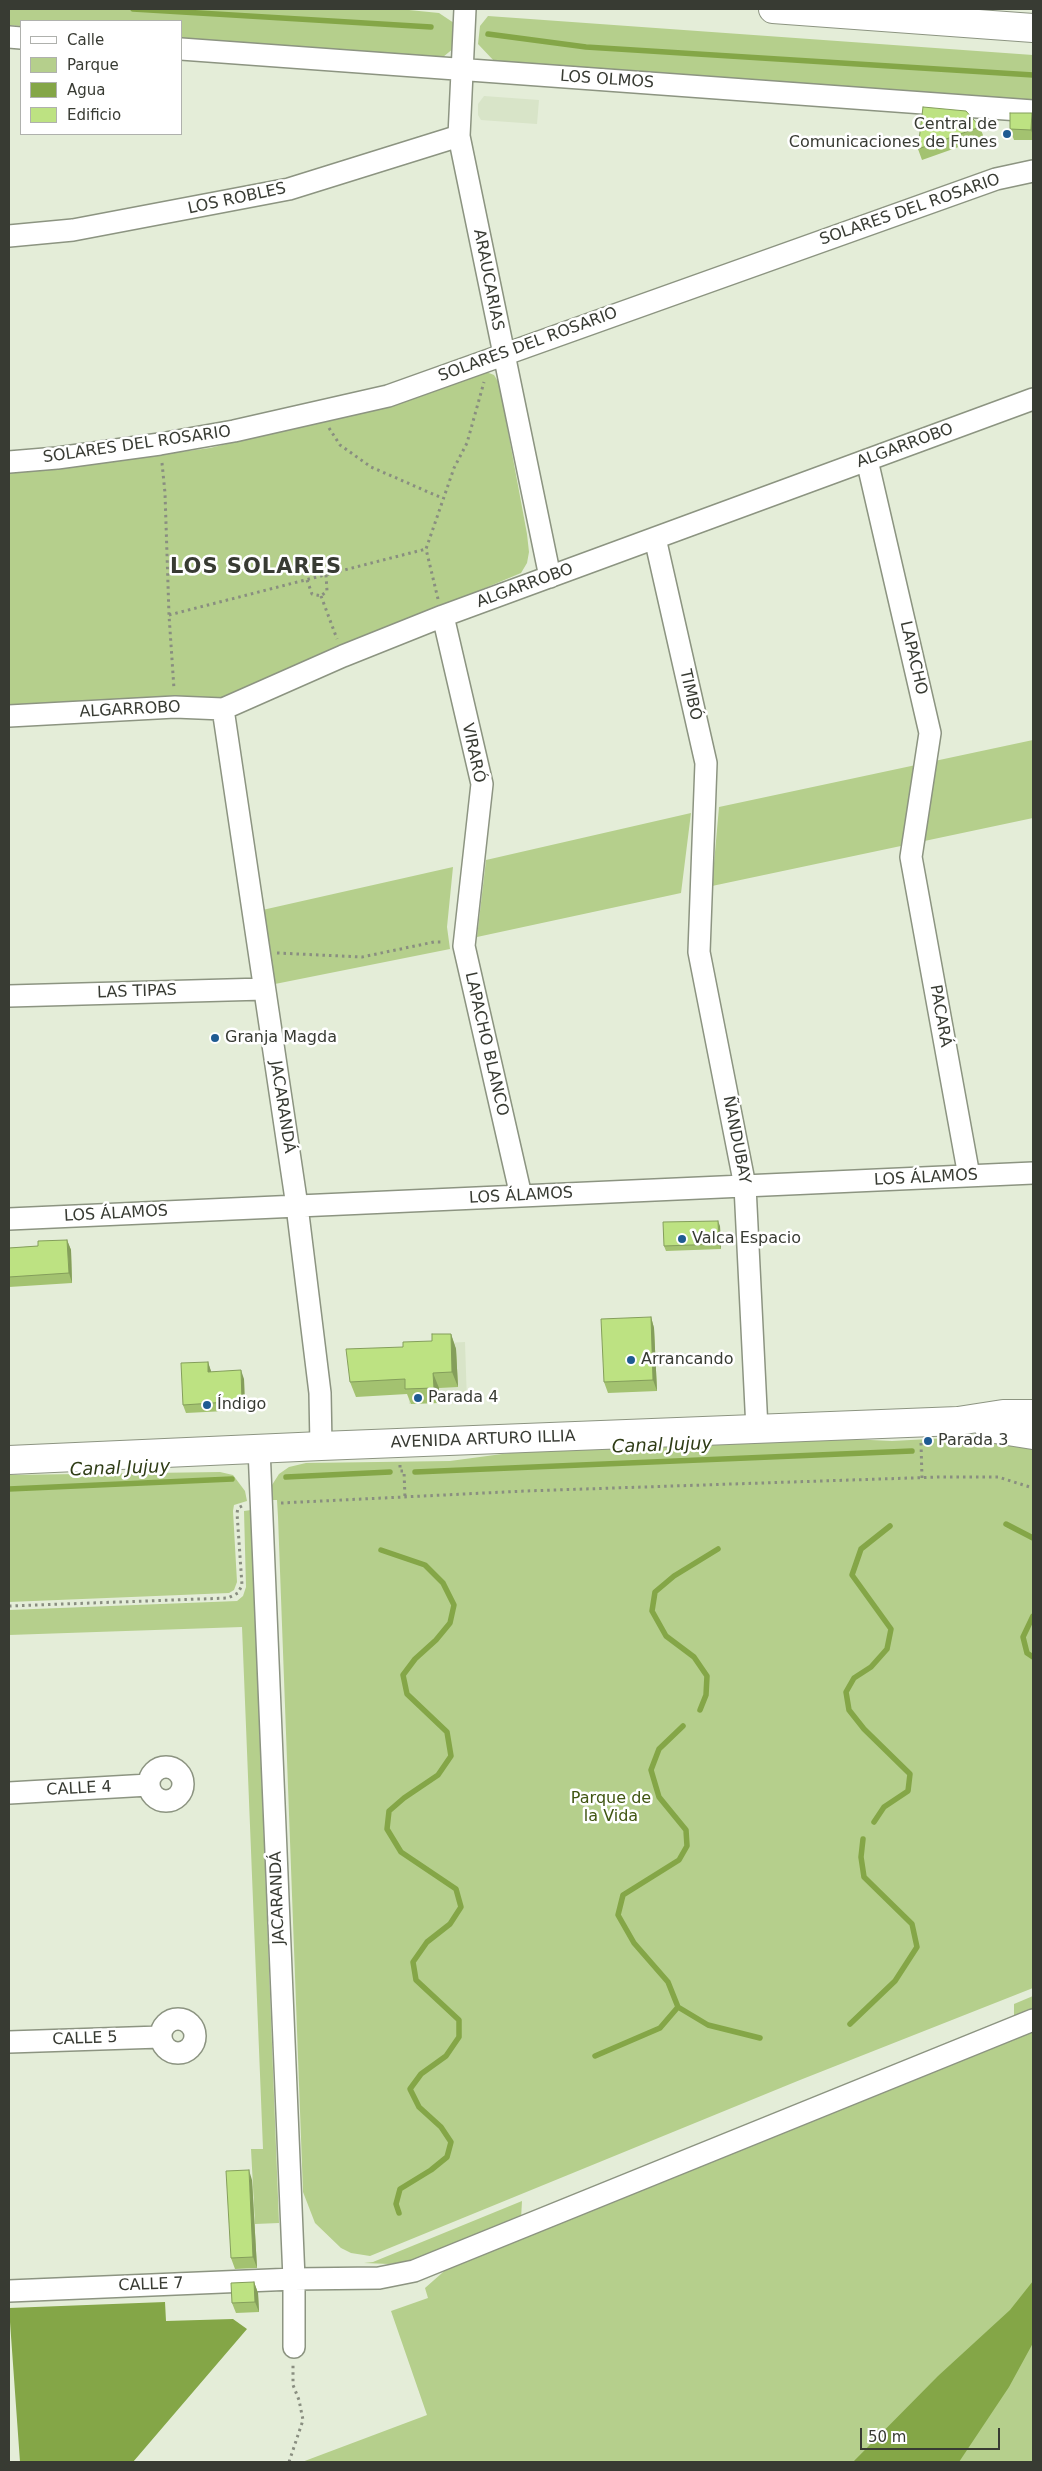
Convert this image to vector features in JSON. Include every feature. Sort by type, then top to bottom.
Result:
[{"type":"main road","points":[[773,9],[1033,28]]},
{"type":"main road","name":"AVENIDA ARTURO ILLIA","points":[[9,1460],[259,1448],[920,1423],[958,1421],[1003,1414],[1033,1414]]},
{"type":"main road","name":"AVENIDA ARTURO ILLIA","points":[[958,1421],[1033,1435]]},
{"type":"street","name":"ARAUCARIAS","points":[[465,9],[459,136],[550,577]]},
{"type":"street","name":"LOS OLMOS","points":[[182,49],[1033,112]]},
{"type":"street","name":"LOS ROBLES","points":[[9,236],[74,230],[288,189],[459,136]]},
{"type":"street","name":"SOLARES DEL ROSARIO","points":[[9,462],[57,458],[160,444],[388,396],[551,336],[996,179],[1033,171]]},
{"type":"street","name":"ALGARROBO","points":[[9,716],[175,707],[223,710],[343,656],[443,616],[1033,399]]},
{"type":"street","name":"LAPACHO","points":[[867,460],[930,733],[911,857]]},
{"type":"street","name":"TIMBÓ","points":[[655,538],[706,763],[702,853]]},
{"type":"street","name":"VIRARÓ","points":[[443,616],[482,784],[470,891]]},
{"type":"street","name":"JACARANDÁ","points":[[223,710],[297,1206],[320,1394],[322,1446]]},
{"type":"street","name":"ÑANDUBAY","points":[[702,853],[699,952],[745,1186],[757,1429]]},
{"type":"street","name":"PACARÁ","points":[[911,857],[969,1176]]},
{"type":"street","name":"LAPACHO BLANCO","points":[[470,891],[464,946],[521,1196]]},
{"type":"street","name":"LAS TIPAS","points":[[9,996],[264,989]]},
{"type":"street","name":"LOS ÁLAMOS","points":[[9,1219],[1033,1173]]},
{"type":"street","name":"JACARANDÁ","points":[[259,1448],[294,2278],[294,2347]]},
{"type":"street","name":"CALLE 4","points":[[9,1793],[149,1784]]},
{"type":"street","name":"CALLE 7","points":[[11,2288],[294,2278],[380,2278],[414,2271],[1033,2020]]},
{"type":"street","name":"CALLE 5","points":[[9,2042],[160,2036]]},
{"type":"path","points":[[443,616],[426,549],[442,498],[467,443],[484,382],[503,355]]},
{"type":"path","points":[[324,411],[330,432],[340,445],[371,467],[442,498]]},
{"type":"path","points":[[160,444],[165,493],[169,615],[175,707]]},
{"type":"path","points":[[169,615],[426,549]]},
{"type":"path","points":[[307,580],[312,594],[321,596],[328,591],[326,575]]},
{"type":"path","points":[[321,596],[343,656]]},
{"type":"path","points":[[260,956],[275,953],[362,957],[434,942],[449,942],[464,946]]},
{"type":"path","points":[[920,1423],[922,1478]]},
{"type":"path","points":[[400,1471],[404,1471],[405,1498]]},
{"type":"path","points":[[9,1606],[228,1598],[238,1593],[242,1585],[236,1513],[238,1508],[261,1504],[525,1491],[922,1478],[998,1478],[1033,1488]]},
{"type":"path","points":[[289,2462],[303,2420],[299,2400],[293,2385]]},
{"type":"shaded area","points":[[484,96],[539,100],[537,124],[481,120],[478,115],[478,104]]},
{"type":"shaded area","points":[[465,1342],[467,1402],[409,1404],[407,1345]]},
{"type":"green space","points":[[9,9],[399,9],[439,13],[454,23],[454,48],[443,57],[182,38],[182,20],[20,20],[20,26],[9,25]]},
{"type":"green space","points":[[488,16],[1033,55],[1033,102],[954,94],[495,62],[478,44],[480,26]]},
{"type":"green space","points":[[481,370],[494,375],[499,383],[527,534],[529,552],[527,563],[521,573],[218,700],[9,710],[9,471],[61,468],[210,448],[365,410]]},
{"type":"green space","points":[[1033,740],[1033,818],[712,886],[719,807]]},
{"type":"green space","points":[[691,813],[681,893],[477,937],[486,860]]},
{"type":"green space","points":[[453,867],[447,927],[450,949],[270,985],[258,911]]},
{"type":"green space","name":"Parque de la Vida","points":[[806,1437],[892,1441],[948,1438],[997,1440],[1033,1445],[1033,1988],[800,2080],[370,2256],[351,2253],[341,2248],[315,2223],[303,2192],[278,1517],[277,1500],[270,1500],[272,1485],[279,1474],[289,1467],[306,1463],[450,1461],[517,1452]]},
{"type":"green space","points":[[220,1472],[233,1475],[245,1491],[247,1501],[234,1505],[233,1511],[237,1582],[234,1590],[229,1593],[9,1602],[9,1475]]},
{"type":"green space","points":[[251,1510],[279,2223],[255,2224],[251,2149],[263,2149],[242,1627],[9,1635],[9,1610],[237,1601],[243,1596],[246,1587],[244,1511]]},
{"type":"green space","points":[[1033,1996],[1033,2013],[1014,2021],[1014,2004]]},
{"type":"green space","points":[[1033,2028],[1033,2462],[302,2462],[427,2415],[391,2311],[428,2298],[425,2288],[450,2266]]},
{"type":"green space","points":[[522,2201],[521,2219],[415,2260],[389,2264],[364,2263],[373,2262]]},
{"type":"water","points":[[1033,2281],[1033,2343],[1009,2387],[959,2462],[853,2462],[938,2376],[1010,2310]]},
{"type":"water","points":[[165,2302],[166,2321],[233,2319],[247,2329],[133,2462],[20,2462],[9,2308]]},
{"type":"building","points":[[923,107],[966,111],[980,127],[918,149]]},
{"type":"building","points":[[1010,113],[1032,113],[1031,130],[1010,129]]},
{"type":"building","points":[[718,1221],[719,1244],[664,1246],[663,1222]]},
{"type":"building","points":[[67,1240],[69,1273],[9,1277],[9,1248],[38,1246],[38,1241]]},
{"type":"building","name":"Arrancando","points":[[651,1317],[653,1380],[604,1382],[601,1319]]},
{"type":"building","points":[[432,1334],[451,1334],[452,1372],[433,1373],[434,1388],[405,1389],[405,1379],[350,1382],[346,1349],[403,1347],[403,1342],[432,1341]]},
{"type":"building","points":[[208,1362],[208,1372],[241,1370],[242,1401],[183,1405],[181,1363]]},
{"type":"building","points":[[249,2170],[253,2257],[231,2258],[226,2171]]},
{"type":"building","points":[[254,2282],[255,2302],[232,2303],[231,2283]]},
{"type":"waterway","points":[[133,9],[431,27]]},
{"type":"waterway","points":[[488,34],[586,47],[1033,75]]},
{"type":"waterway","name":"Canal Jujuy","points":[[415,1472],[912,1451]]},
{"type":"waterway","name":"Canal Jujuy","points":[[286,1477],[390,1472]]},
{"type":"waterway","name":"Canal Jujuy","points":[[9,1489],[232,1479]]},
{"type":"waterway","points":[[1006,1524],[1033,1538]]},
{"type":"waterway","points":[[874,1822],[884,1807],[908,1791],[910,1774],[864,1729],[849,1710],[846,1692],[854,1678],[871,1667],[887,1649],[891,1629],[852,1575],[861,1549],[890,1526]]},
{"type":"waterway","points":[[700,1710],[706,1695],[707,1676],[694,1657],[666,1636],[652,1611],[655,1592],[674,1576],[718,1549]]},
{"type":"waterway","points":[[381,1550],[425,1565],[443,1583],[454,1605],[450,1623],[436,1640],[415,1659],[403,1675],[407,1694],[447,1732],[451,1756],[438,1775],[404,1798],[389,1811],[387,1829],[401,1852],[456,1889],[461,1907],[450,1924],[427,1942],[413,1962],[416,1980],[459,2020],[459,2037],[446,2056],[421,2074],[410,2089],[419,2107],[441,2127],[451,2142],[447,2157],[431,2170],[400,2189],[396,2204],[399,2213]]},
{"type":"waterway","points":[[1033,1616],[1023,1637],[1027,1653],[1033,1657]]},
{"type":"waterway","points":[[595,2056],[660,2028],[678,2007],[668,1982],[634,1943],[618,1915],[623,1895],[679,1860],[687,1846],[686,1830],[659,1797],[651,1770],[659,1749],[683,1726]]},
{"type":"waterway","points":[[850,2024],[895,1981],[917,1947],[912,1924],[864,1877],[861,1857],[863,1839]]},
{"type":"waterway","points":[[678,2007],[708,2025],[760,2038]]},
{"type":"place","name":"Central de Comunicaciones de Funes","points":[[1007,134]]},
{"type":"place","name":"Granja Magda","points":[[215,1038]]},
{"type":"place","name":"Valca Espacio","points":[[682,1239]]},
{"type":"place","name":"Arrancando","points":[[631,1360]]},
{"type":"place","name":"Parada 4","points":[[418,1398]]},
{"type":"place","name":"Índigo","points":[[207,1405]]},
{"type":"place","name":"Parada 3","points":[[928,1441]]},
{"type":"district","name":"LOS SOLARES","points":[[256,568]]}]
